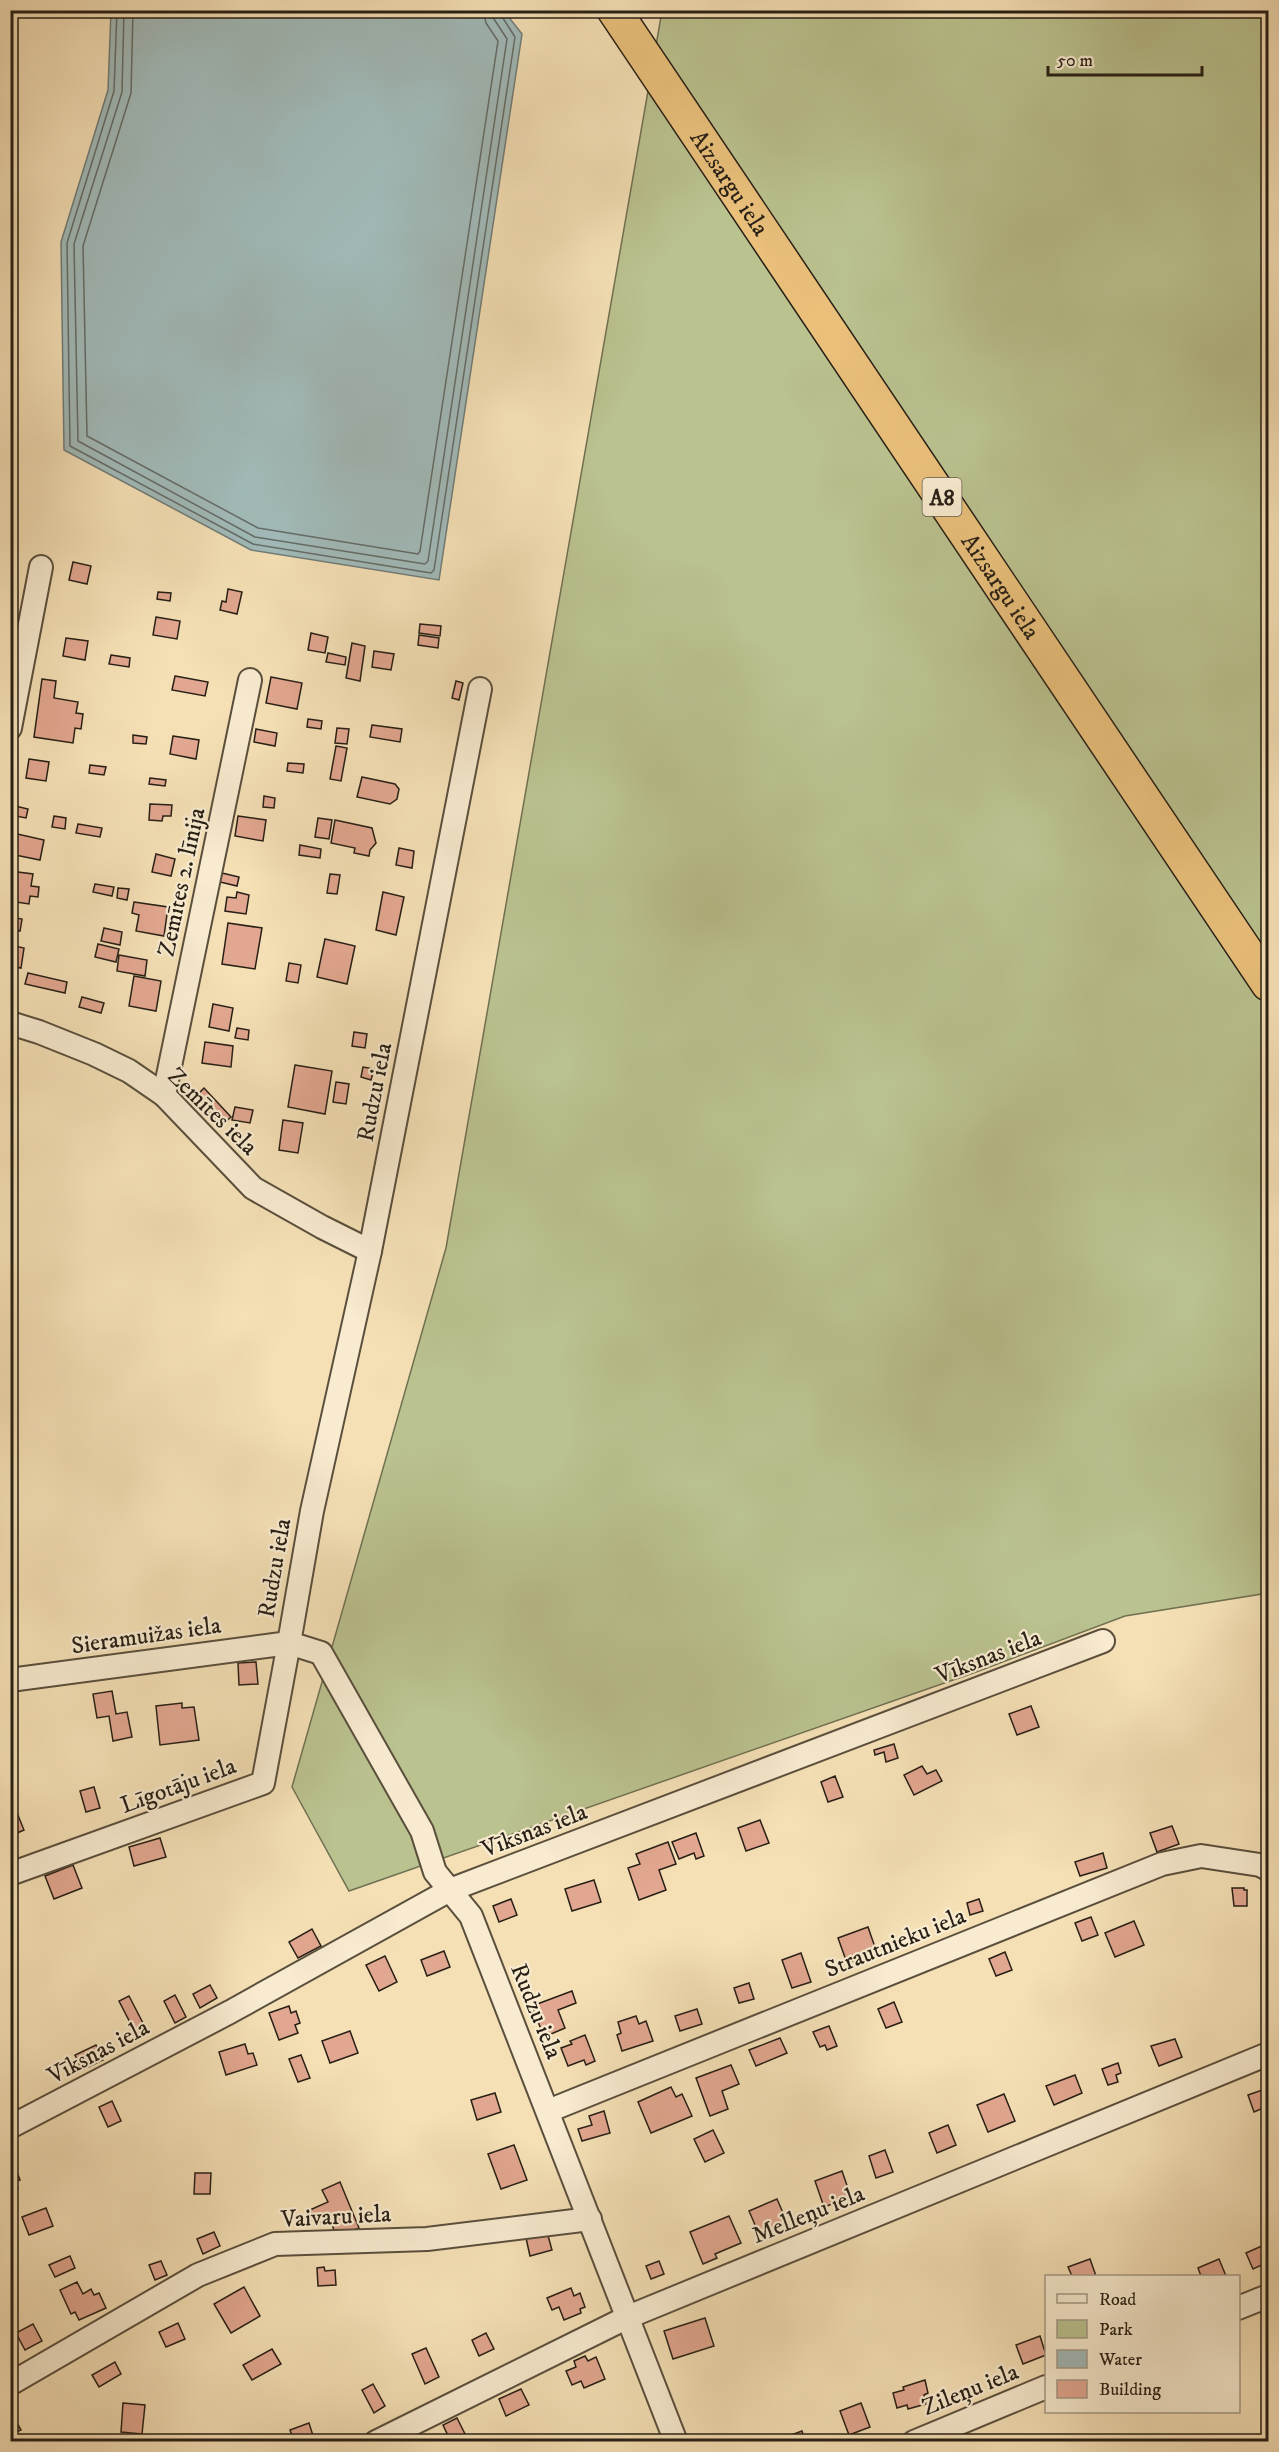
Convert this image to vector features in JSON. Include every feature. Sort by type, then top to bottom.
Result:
[{"type":"highway","name":"Aizsargu iela","points":[[614,10],[1269,984]]},
{"type":"street","points":[[10,728],[41,567]]},
{"type":"street","name":"Zemītes 2. līnija","points":[[164,1095],[250,680]]},
{"type":"street","name":"Rudzu iela","points":[[480,689],[370,1251],[312,1511],[289,1643],[321,1653],[422,1831],[435,1872],[471,1916],[676,2442]]},
{"type":"street","name":"Zemītes iela","points":[[10,1023],[94,1054],[129,1071],[164,1095],[253,1188],[370,1251]]},
{"type":"street","name":"Vīksnas iela","points":[[10,2127],[230,2012],[450,1890],[1103,1641]]},
{"type":"street","name":"Sieramuižas iela","points":[[10,1680],[289,1643]]},
{"type":"street","name":"Līgotāju iela","points":[[10,1874],[263,1783],[289,1643]]},
{"type":"street","name":"Strautnieku iela","points":[[548,2111],[1162,1864],[1201,1856],[1260,1865],[1269,1869]]},
{"type":"street","name":"Melleņu iela","points":[[376,2442],[628,2317],[1269,2054]]},
{"type":"street","name":"Vaivaru iela","points":[[10,2384],[198,2275],[276,2244],[427,2239],[590,2219]]},
{"type":"street","points":[[1240,2308],[1269,2296]]},
{"type":"street","name":"Zileņu iela","points":[[915,2442],[1045,2388]]},
{"type":"green space","points":[[662,11],[1268,11],[1268,1593],[1125,1616],[976,1672],[349,1891],[292,1787],[446,1248]]},
{"type":"water","points":[[111,11],[504,11],[522,34],[439,580],[251,550],[64,450],[61,242],[108,90]]},
{"type":"building","points":[[73,562],[91,566],[87,584],[69,580]]},
{"type":"building","points":[[228,589],[242,592],[237,614],[220,610],[222,601],[226,602]]},
{"type":"building","points":[[158,592],[171,593],[170,601],[157,599]]},
{"type":"building","points":[[156,617],[180,621],[177,639],[153,635]]},
{"type":"building","points":[[420,624],[441,626],[440,636],[419,633]]},
{"type":"building","points":[[311,633],[328,637],[325,653],[308,650]]},
{"type":"building","points":[[419,635],[439,638],[438,648],[418,645]]},
{"type":"building","points":[[66,638],[88,641],[85,660],[63,656]]},
{"type":"building","points":[[352,643],[365,646],[360,681],[346,678]]},
{"type":"building","points":[[374,651],[394,654],[391,670],[372,667]]},
{"type":"building","points":[[328,653],[346,657],[345,665],[326,662]]},
{"type":"building","points":[[111,655],[130,658],[129,667],[109,664]]},
{"type":"building","points":[[175,676],[208,682],[205,696],[172,690]]},
{"type":"building","points":[[271,677],[302,683],[297,709],[266,703]]},
{"type":"building","points":[[42,679],[56,681],[54,698],[78,702],[76,713],[83,714],[81,729],[75,728],[73,743],[34,737]]},
{"type":"building","points":[[456,681],[463,683],[459,700],[452,698]]},
{"type":"building","points":[[308,719],[322,721],[321,729],[307,727]]},
{"type":"building","points":[[372,725],[402,729],[400,742],[370,737]]},
{"type":"building","points":[[337,728],[349,729],[347,744],[335,743]]},
{"type":"building","points":[[256,729],[277,733],[275,746],[254,742]]},
{"type":"building","points":[[133,735],[147,737],[146,744],[133,743]]},
{"type":"building","points":[[173,736],[199,740],[196,759],[170,754]]},
{"type":"building","points":[[336,746],[347,748],[341,781],[330,779]]},
{"type":"building","points":[[29,759],[49,762],[46,781],[26,778]]},
{"type":"building","points":[[288,763],[304,764],[303,773],[287,771]]},
{"type":"building","points":[[90,765],[106,767],[104,775],[89,773]]},
{"type":"building","points":[[362,777],[395,784],[399,789],[397,799],[390,804],[357,797]]},
{"type":"building","points":[[150,778],[166,780],[165,786],[149,784]]},
{"type":"building","points":[[264,796],[275,798],[274,808],[263,807]]},
{"type":"building","points":[[150,804],[172,805],[171,816],[163,816],[162,821],[149,820]]},
{"type":"building","points":[[11,805],[28,809],[26,818],[10,815]]},
{"type":"building","points":[[54,816],[66,818],[65,829],[52,827]]},
{"type":"building","points":[[238,816],[266,820],[263,841],[235,836]]},
{"type":"building","points":[[318,818],[332,820],[329,839],[315,837]]},
{"type":"building","points":[[335,820],[372,828],[376,843],[370,850],[369,856],[354,853],[355,848],[331,843]]},
{"type":"building","points":[[78,824],[102,828],[100,837],[76,833]]},
{"type":"building","points":[[13,833],[44,840],[40,860],[10,854]]},
{"type":"building","points":[[300,845],[321,849],[320,858],[299,855]]},
{"type":"building","points":[[399,848],[414,851],[412,868],[396,865]]},
{"type":"building","points":[[156,854],[175,859],[171,876],[152,872]]},
{"type":"building","points":[[10,871],[33,874],[31,886],[39,887],[38,897],[30,896],[29,904],[10,901]]},
{"type":"building","points":[[222,873],[239,877],[237,886],[220,882]]},
{"type":"building","points":[[330,874],[340,875],[337,894],[327,893]]},
{"type":"building","points":[[95,884],[114,887],[112,896],[93,892]]},
{"type":"building","points":[[118,888],[129,889],[127,900],[117,898]]},
{"type":"building","points":[[237,892],[249,895],[246,914],[225,911],[227,897],[236,898]]},
{"type":"building","points":[[383,892],[404,897],[396,935],[376,930]]},
{"type":"building","points":[[134,902],[168,907],[164,936],[136,931],[139,915],[132,913]]},
{"type":"building","points":[[10,917],[22,919],[20,931],[10,929]]},
{"type":"building","points":[[228,923],[262,928],[255,969],[222,964]]},
{"type":"building","points":[[104,928],[122,932],[120,945],[101,941]]},
{"type":"building","points":[[325,939],[355,946],[347,984],[317,977]]},
{"type":"building","points":[[98,944],[119,949],[116,962],[95,957]]},
{"type":"building","points":[[10,945],[24,948],[21,968],[10,966]]},
{"type":"building","points":[[119,955],[147,960],[145,976],[117,971]]},
{"type":"building","points":[[289,963],[301,965],[298,983],[286,981]]},
{"type":"building","points":[[28,973],[67,982],[65,993],[25,984]]},
{"type":"building","points":[[134,976],[161,981],[156,1011],[129,1006]]},
{"type":"building","points":[[82,997],[104,1003],[101,1013],[79,1007]]},
{"type":"building","points":[[213,1004],[233,1008],[229,1031],[209,1027]]},
{"type":"building","points":[[237,1028],[249,1030],[248,1040],[235,1038]]},
{"type":"building","points":[[354,1032],[367,1034],[365,1048],[352,1046]]},
{"type":"building","points":[[205,1042],[233,1046],[231,1067],[202,1063]]},
{"type":"building","points":[[295,1065],[332,1071],[325,1114],[288,1107]]},
{"type":"building","points":[[363,1067],[374,1069],[371,1080],[361,1077]]},
{"type":"building","points":[[336,1082],[349,1084],[346,1104],[333,1102]]},
{"type":"building","points":[[204,1088],[231,1117],[222,1125],[195,1097]]},
{"type":"building","points":[[235,1107],[253,1110],[250,1123],[232,1120]]},
{"type":"building","points":[[283,1120],[303,1123],[298,1153],[279,1150]]},
{"type":"building","points":[[256,1662],[258,1684],[239,1685],[238,1663]]},
{"type":"building","points":[[112,1691],[116,1714],[127,1712],[132,1737],[113,1741],[109,1716],[97,1718],[93,1694]]},
{"type":"building","points":[[182,1703],[182,1708],[194,1707],[199,1740],[160,1745],[156,1706]]},
{"type":"building","points":[[1031,1706],[1039,1727],[1017,1735],[1009,1714]]},
{"type":"building","points":[[894,1744],[898,1758],[886,1762],[884,1752],[875,1755],[874,1750]]},
{"type":"building","points":[[922,1766],[927,1774],[936,1770],[942,1781],[914,1795],[904,1775]]},
{"type":"building","points":[[835,1776],[843,1797],[828,1802],[821,1782]]},
{"type":"building","points":[[94,1787],[100,1808],[86,1812],[80,1791]]},
{"type":"building","points":[[13,1803],[24,1830],[10,1836],[10,1804]]},
{"type":"building","points":[[760,1820],[769,1843],[746,1851],[738,1828]]},
{"type":"building","points":[[1172,1826],[1179,1844],[1157,1852],[1150,1833]]},
{"type":"building","points":[[696,1833],[704,1856],[696,1859],[694,1853],[679,1859],[672,1842]]},
{"type":"building","points":[[160,1838],[166,1857],[134,1866],[129,1847]]},
{"type":"building","points":[[668,1842],[676,1864],[659,1870],[666,1890],[639,1900],[628,1868],[640,1864],[636,1854]]},
{"type":"building","points":[[1103,1853],[1107,1868],[1080,1876],[1075,1862]]},
{"type":"building","points":[[73,1865],[82,1888],[54,1899],[45,1876]]},
{"type":"building","points":[[594,1880],[601,1902],[572,1911],[565,1889]]},
{"type":"building","points":[[1232,1888],[1247,1890],[1247,1906],[1234,1906]]},
{"type":"building","points":[[511,1899],[517,1915],[499,1922],[493,1906]]},
{"type":"building","points":[[979,1899],[983,1911],[970,1915],[967,1903]]},
{"type":"building","points":[[1091,1917],[1098,1935],[1082,1941],[1075,1923]]},
{"type":"building","points":[[1134,1921],[1144,1945],[1115,1957],[1105,1933]]},
{"type":"building","points":[[868,1927],[877,1953],[847,1963],[838,1938]]},
{"type":"building","points":[[312,1929],[321,1946],[298,1958],[289,1942]]},
{"type":"building","points":[[444,1951],[450,1967],[427,1976],[421,1960]]},
{"type":"building","points":[[1005,1952],[1012,1970],[996,1976],[989,1959]]},
{"type":"building","points":[[801,1953],[811,1982],[792,1988],[782,1960]]},
{"type":"building","points":[[385,1956],[397,1982],[379,1991],[366,1965]]},
{"type":"building","points":[[749,1983],[754,1999],[739,2003],[734,1988]]},
{"type":"building","points":[[210,1985],[217,1998],[200,2008],[193,1994]]},
{"type":"building","points":[[572,1991],[576,2003],[558,2010],[565,2028],[544,2037],[532,2006]]},
{"type":"building","points":[[175,1995],[186,2017],[175,2023],[164,2001]]},
{"type":"building","points":[[129,1996],[146,2029],[136,2034],[119,2001]]},
{"type":"building","points":[[894,2002],[902,2022],[886,2028],[878,2009]]},
{"type":"building","points":[[289,2006],[291,2013],[296,2011],[300,2023],[295,2025],[298,2033],[279,2040],[269,2013]]},
{"type":"building","points":[[697,2009],[702,2024],[680,2031],[675,2016]]},
{"type":"building","points":[[636,2016],[639,2024],[646,2021],[653,2041],[622,2051],[617,2035],[621,2033],[618,2022]]},
{"type":"building","points":[[829,2026],[837,2046],[827,2050],[825,2045],[820,2047],[813,2032]]},
{"type":"building","points":[[350,2031],[358,2053],[330,2063],[322,2041]]},
{"type":"building","points":[[585,2035],[595,2061],[586,2065],[584,2060],[568,2066],[561,2048],[572,2044],[570,2041]]},
{"type":"building","points":[[780,2038],[787,2053],[756,2066],[749,2050]]},
{"type":"building","points":[[1175,2039],[1182,2057],[1159,2066],[1151,2046]]},
{"type":"building","points":[[245,2044],[248,2054],[253,2053],[257,2065],[226,2075],[219,2052]]},
{"type":"building","points":[[96,2045],[103,2060],[82,2070],[75,2055]]},
{"type":"building","points":[[301,2055],[310,2078],[298,2082],[289,2059]]},
{"type":"building","points":[[1118,2063],[1121,2073],[1116,2075],[1118,2082],[1108,2085],[1102,2069]]},
{"type":"building","points":[[731,2065],[739,2084],[722,2091],[728,2109],[710,2116],[696,2078]]},
{"type":"building","points":[[1075,2075],[1082,2093],[1054,2105],[1046,2086]]},
{"type":"building","points":[[671,2087],[676,2097],[682,2094],[692,2116],[651,2133],[638,2102]]},
{"type":"building","points":[[1268,2088],[1268,2106],[1254,2112],[1248,2095]]},
{"type":"building","points":[[495,2093],[501,2112],[477,2120],[471,2100]]},
{"type":"building","points":[[1004,2094],[1015,2121],[988,2132],[977,2105]]},
{"type":"building","points":[[112,2101],[121,2121],[108,2127],[99,2107]]},
{"type":"building","points":[[604,2111],[610,2133],[582,2141],[578,2129],[592,2125],[589,2116]]},
{"type":"building","points":[[948,2125],[956,2145],[937,2153],[929,2133]]},
{"type":"building","points":[[713,2130],[724,2153],[705,2162],[694,2139]]},
{"type":"building","points":[[514,2145],[527,2180],[501,2189],[488,2154]]},
{"type":"building","points":[[885,2150],[893,2172],[876,2178],[869,2156]]},
{"type":"building","points":[[12,2159],[20,2180],[16,2181],[18,2188],[10,2191]]},
{"type":"building","points":[[842,2171],[851,2197],[824,2207],[815,2181]]},
{"type":"building","points":[[195,2173],[211,2173],[210,2194],[194,2194]]},
{"type":"building","points":[[340,2182],[359,2228],[337,2237],[329,2218],[316,2224],[310,2210],[328,2202],[322,2190]]},
{"type":"building","points":[[777,2199],[787,2222],[759,2234],[749,2211]]},
{"type":"building","points":[[46,2208],[53,2226],[29,2235],[22,2217]]},
{"type":"building","points":[[729,2216],[741,2243],[715,2254],[717,2258],[703,2264],[690,2232]]},
{"type":"building","points":[[214,2232],[220,2246],[203,2254],[197,2239]]},
{"type":"building","points":[[547,2232],[552,2250],[530,2256],[526,2238]]},
{"type":"building","points":[[1264,2245],[1268,2262],[1253,2269],[1246,2253]]},
{"type":"building","points":[[70,2256],[75,2268],[55,2277],[49,2265]]},
{"type":"building","points":[[1090,2259],[1096,2275],[1072,2275],[1068,2267]]},
{"type":"building","points":[[1219,2259],[1226,2275],[1201,2275],[1198,2268]]},
{"type":"building","points":[[161,2261],[167,2275],[155,2280],[149,2265]]},
{"type":"building","points":[[659,2261],[664,2274],[651,2279],[646,2266]]},
{"type":"building","points":[[324,2267],[325,2271],[335,2270],[336,2285],[318,2286],[317,2268]]},
{"type":"building","points":[[77,2282],[83,2294],[91,2289],[94,2295],[99,2293],[106,2308],[79,2320],[75,2312],[71,2314],[60,2290]]},
{"type":"building","points":[[244,2287],[260,2316],[231,2333],[214,2304]]},
{"type":"building","points":[[571,2288],[574,2296],[580,2293],[585,2307],[580,2309],[581,2313],[564,2320],[559,2307],[552,2310],[547,2298]]},
{"type":"building","points":[[705,2318],[714,2346],[673,2359],[664,2331]]},
{"type":"building","points":[[178,2323],[185,2339],[166,2347],[159,2332]]},
{"type":"building","points":[[33,2324],[42,2341],[25,2350],[16,2333]]},
{"type":"building","points":[[486,2333],[494,2349],[479,2356],[472,2340]]},
{"type":"building","points":[[1040,2336],[1045,2355],[1023,2364],[1016,2345]]},
{"type":"building","points":[[426,2348],[439,2377],[425,2384],[412,2354]]},
{"type":"building","points":[[272,2349],[281,2364],[252,2380],[243,2365]]},
{"type":"building","points":[[585,2356],[588,2361],[596,2357],[605,2379],[584,2388],[581,2381],[572,2385],[566,2371],[576,2367],[574,2361]]},
{"type":"building","points":[[115,2362],[121,2374],[99,2387],[92,2375]]},
{"type":"building","points":[[925,2380],[928,2393],[924,2395],[926,2404],[908,2409],[907,2405],[897,2408],[893,2393]]},
{"type":"building","points":[[373,2384],[385,2406],[374,2413],[362,2390]]},
{"type":"building","points":[[521,2389],[529,2405],[506,2416],[499,2399]]},
{"type":"building","points":[[123,2403],[145,2405],[142,2434],[121,2432]]},
{"type":"building","points":[[861,2403],[870,2427],[849,2435],[840,2411]]},
{"type":"building","points":[[14,2418],[21,2430],[10,2435],[10,2420]]},
{"type":"building","points":[[457,2418],[468,2440],[451,2442],[443,2425]]},
{"type":"building","points":[[309,2423],[315,2442],[294,2442],[290,2430]]},
{"type":"building","points":[[802,2431],[805,2442],[781,2442],[780,2439]]}]
